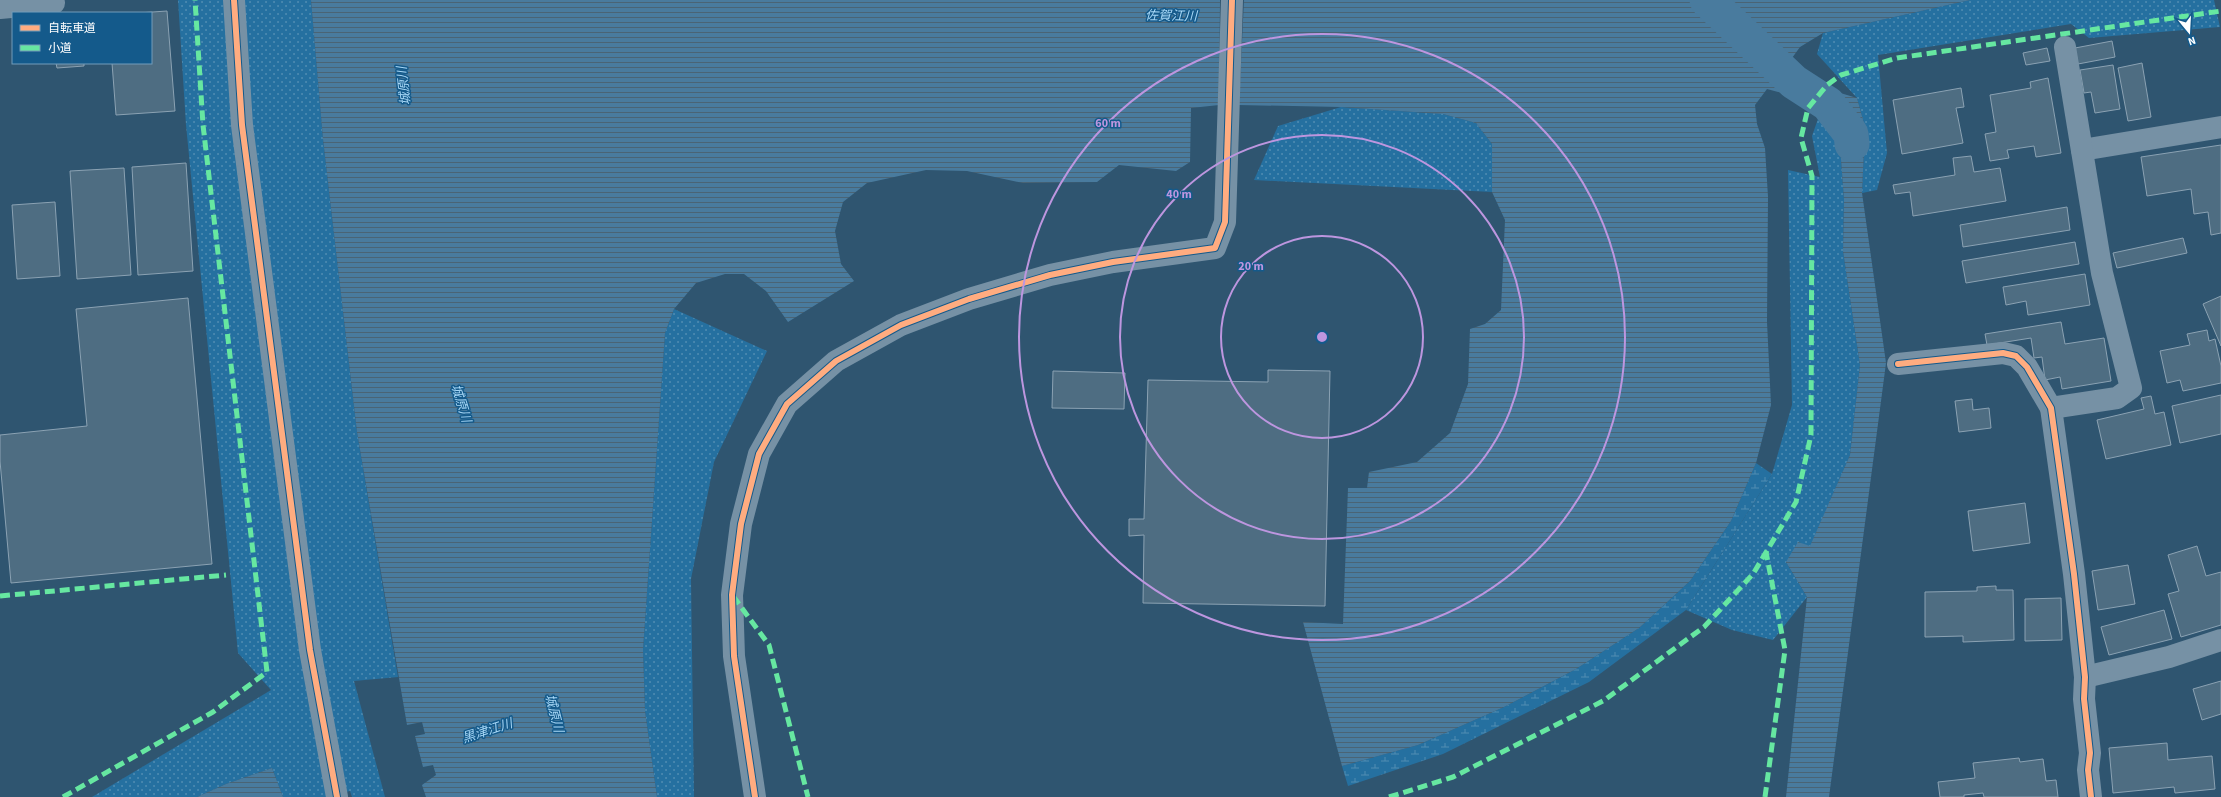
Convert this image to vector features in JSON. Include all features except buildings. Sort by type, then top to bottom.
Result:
[{"type":"street","points":[[234,0],[242,133],[310,650],[337,797]]},
{"type":"street","points":[[755,797],[734,656],[732,595],[741,524],[759,454],[787,404],[836,361],[901,326],[969,299],[1050,275],[1113,262],[1215,248],[1225,222],[1232,0]]},
{"type":"street","points":[[0,8],[54,3]]},
{"type":"street","points":[[2051,408],[2117,398],[2131,388],[2102,273],[2065,47]]},
{"type":"street","points":[[2082,150],[2221,127]]},
{"type":"street","points":[[1898,364],[2003,353],[2016,356],[2027,368],[2051,408],[2062,479],[2085,677],[2084,699],[2090,753],[2088,770],[2091,797]]},
{"type":"street","points":[[2085,677],[2169,657],[2221,640]]},
{"type":"green space","points":[[178,0],[311,0],[323,139],[357,432],[398,677],[354,681],[385,797],[352,797],[350,791],[325,797],[283,797],[272,768],[226,784],[197,797],[92,797],[271,690],[238,653],[186,125]]},
{"type":"green space","points":[[1970,0],[2214,0],[2220,27],[2089,38],[2071,24],[1878,55],[1887,153],[1877,190],[1862,193],[1865,127],[1857,98],[1817,54],[1823,33]]},
{"type":"green space","points":[[1341,107],[1443,114],[1476,123],[1492,144],[1492,192],[1254,180],[1278,126]]},
{"type":"green space","points":[[1819,116],[1840,146],[1844,200],[1843,251],[1860,365],[1850,455],[1810,547],[1786,562],[1807,597],[1773,640],[1732,630],[1686,610],[1772,474],[1792,405],[1788,170],[1820,177],[1812,136]]},
{"type":"green space","points":[[674,309],[767,351],[714,462],[691,579],[694,797],[657,797],[645,711],[643,650],[665,333]]},
{"type":"green space","points":[[1756,463],[1772,474],[1686,610],[1589,682],[1443,754],[1348,786],[1342,766],[1418,745],[1504,707],[1576,669],[1639,628],[1690,581],[1731,521]]},
{"type":"water","points":[[311,0],[1220,0],[1219,105],[1191,108],[1190,162],[1176,171],[1119,165],[1097,182],[1023,183],[967,171],[926,170],[867,183],[843,202],[835,231],[841,264],[854,281],[788,322],[766,291],[744,274],[725,274],[696,283],[674,309],[665,333],[643,650],[645,711],[657,797],[426,797],[422,785],[436,775],[433,765],[423,767],[415,736],[425,734],[422,722],[407,725],[357,432],[323,139]]},
{"type":"water","points":[[1244,0],[1970,0],[1823,33],[1800,47],[1792,58],[1803,70],[1786,94],[1767,89],[1755,105],[1757,124],[1765,148],[1768,197],[1767,322],[1771,405],[1756,463],[1731,521],[1690,581],[1639,628],[1576,669],[1504,707],[1418,745],[1342,766],[1303,622],[1343,624],[1348,488],[1367,488],[1369,472],[1417,462],[1450,433],[1468,384],[1470,329],[1485,324],[1501,310],[1505,220],[1492,192],[1492,144],[1476,123],[1443,114],[1341,107],[1239,105]]},
{"type":"water","points":[[1837,92],[1857,98],[1865,127],[1862,193],[1886,363],[1829,797],[1786,797],[1807,597],[1786,562],[1798,542],[1810,546],[1850,455],[1860,365],[1843,251],[1844,200],[1840,146],[1819,116]]},
{"type":"water","points":[[272,768],[283,797],[197,797],[226,784]]},
{"type":"waterway","points":[[1707,0],[1794,82],[1828,104],[1851,134],[1852,144]]},
{"type":"marked path","points":[[63,797],[213,712],[267,672],[203,125],[195,0]]},
{"type":"marked path","points":[[1389,797],[1453,777],[1603,701],[1704,627],[1753,574],[1796,502],[1811,435],[1812,176],[1801,138],[1808,108],[1827,85],[1841,75],[1897,58],[2221,11]]},
{"type":"marked path","points":[[1765,797],[1785,650],[1766,552]]},
{"type":"marked path","points":[[0,596],[226,575]]},
{"type":"marked path","points":[[733,596],[769,645],[808,797]]},
{"type":"cycle path","points":[[234,0],[242,125],[310,650],[337,797]]},
{"type":"cycle path","points":[[755,797],[734,656],[732,595],[741,524],[759,454],[787,404],[836,361],[901,325],[969,299],[1050,275],[1113,262],[1215,248],[1225,222],[1232,0]]},
{"type":"cycle path","points":[[1898,364],[2003,353],[2016,356],[2027,367],[2051,408],[2074,574],[2085,677],[2084,699],[2090,753],[2088,770],[2091,797]]},
{"type":"water label","name":"佐賀江川","points":[[1171,15]]},
{"type":"water label","name":"城原川","points":[[403,86]]},
{"type":"water label","name":"城原川","points":[[462,403]]},
{"type":"water label","name":"城原川","points":[[555,713]]},
{"type":"water label","name":"黒津江川","points":[[487,730]]}]
